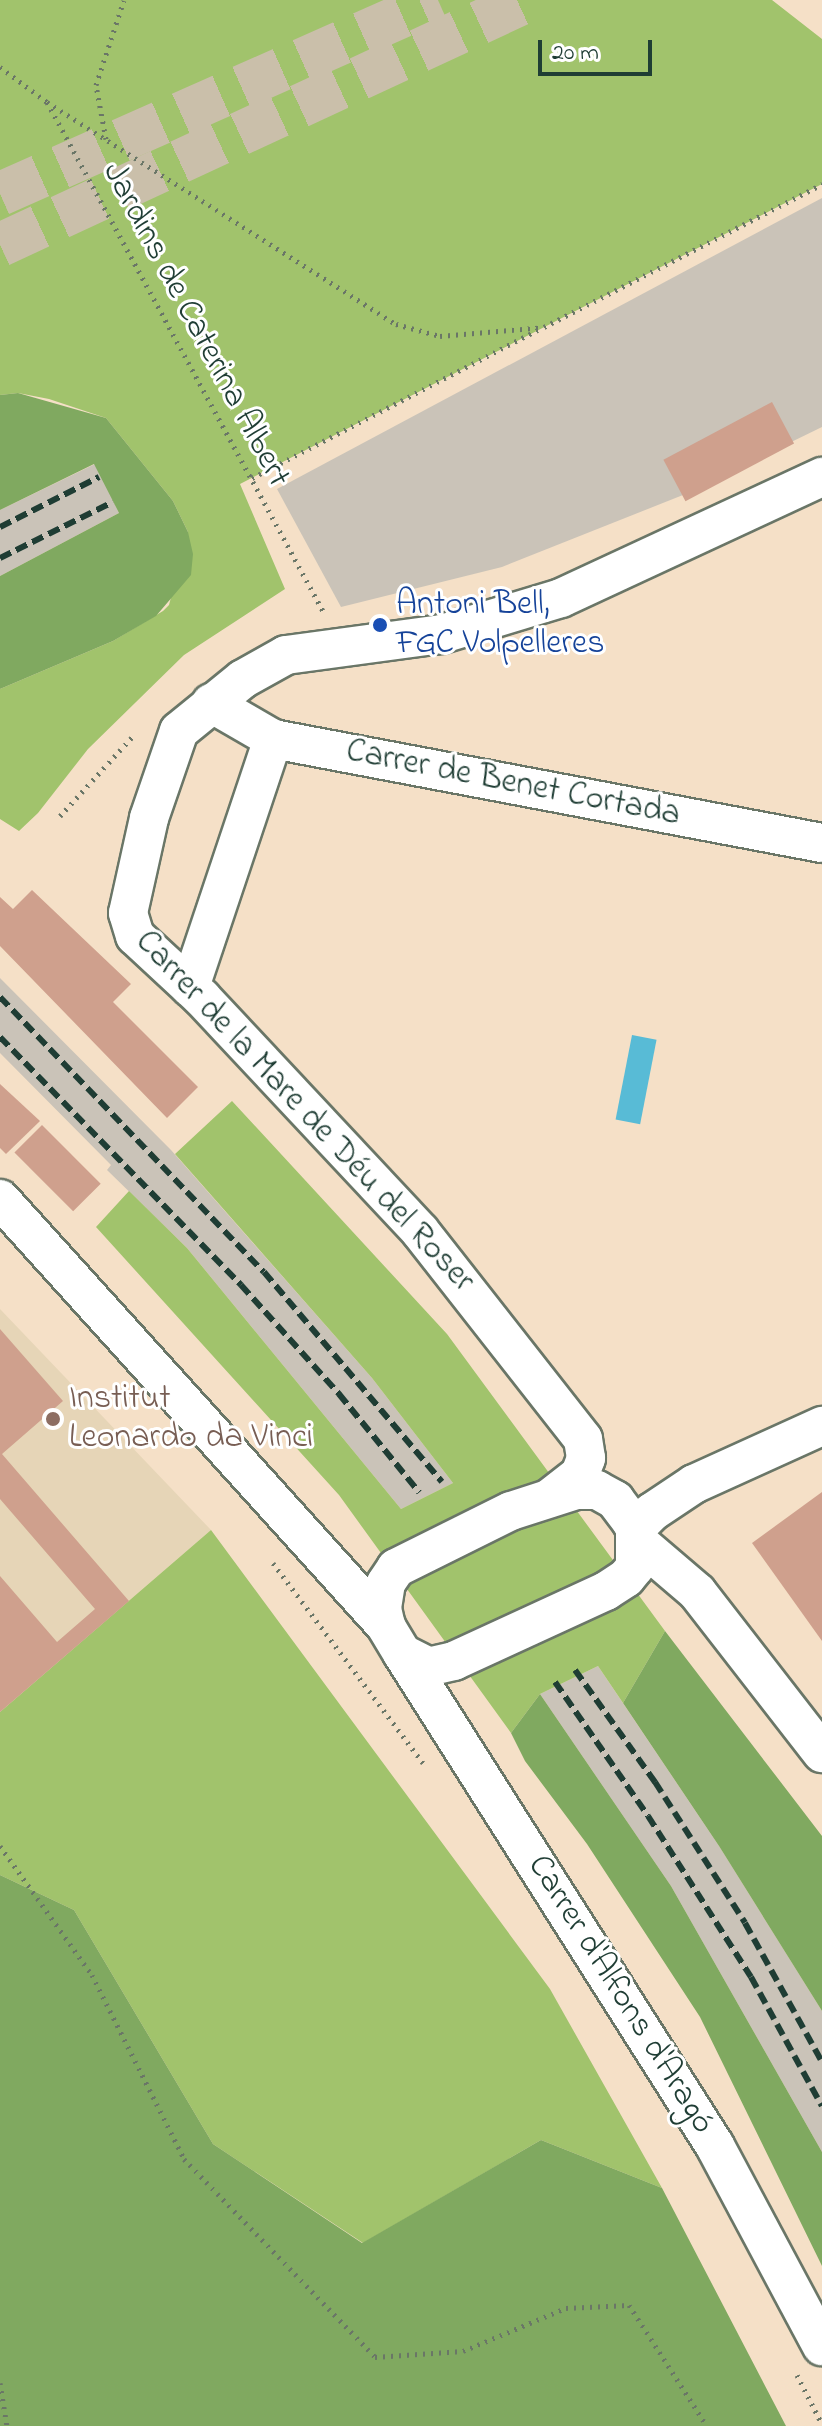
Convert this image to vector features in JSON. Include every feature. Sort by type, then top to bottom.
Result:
[{"type":"street","points":[[211,703],[243,679],[286,655],[442,634],[561,598],[822,477]]},
{"type":"street","name":"Carrer de la Mare de Déu del Roser","points":[[211,703],[179,731],[149,818],[128,913],[135,936],[190,987],[420,1231],[583,1439],[586,1458],[580,1474],[551,1497]]},
{"type":"street","name":"Carrer de Benet Cortada","points":[[211,703],[273,739],[822,843]]},
{"type":"street","points":[[190,987],[273,739]]},
{"type":"street","name":"Carrer d'Alfons d'Aragó","points":[[0,1199],[216,1435],[394,1640],[715,2146],[822,2346]]},
{"type":"street","points":[[822,1426],[685,1489],[643,1519],[638,1540],[606,1591],[482,1648],[429,1667],[394,1640],[382,1608],[386,1583],[396,1568],[405,1563],[511,1511],[551,1497],[597,1490],[638,1540],[697,1592],[822,1753]]},
{"type":"street","points":[[324,1561],[367,1569],[405,1563]]},
{"type":"street","points":[[459,1738],[454,1696],[459,1680],[482,1648]]},
{"type":"path","points":[[106,140],[96,85],[124,0]]},
{"type":"path","name":"Jardins de Caterina Albert","points":[[0,67],[47,102],[329,622]]},
{"type":"path","points":[[47,102],[396,324],[440,336],[544,327]]},
{"type":"path","points":[[252,478],[822,184]]},
{"type":"path","points":[[265,1552],[431,1775]]},
{"type":"path","points":[[0,1846],[92,1975],[184,2159],[375,2357],[463,2351],[566,2308],[629,2305],[707,2426]]},
{"type":"path","points":[[795,2372],[822,2424]]},
{"type":"path","points":[[0,2383],[7,2426]]},
{"type":"shaded area","points":[[822,198],[822,427],[683,495],[502,567],[341,607],[277,489]]},
{"type":"shaded area","points":[[95,464],[119,513],[0,576],[0,510]]},
{"type":"shaded area","points":[[0,978],[171,1150],[372,1378],[453,1483],[401,1509],[187,1248],[107,1170],[111,1165],[0,1053]]},
{"type":"shaded area","name":"Institut Leonardo da Vinci","points":[[0,1309],[211,1530],[0,1712]]},
{"type":"shaded area","points":[[598,1666],[719,1846],[822,2011],[822,2152],[671,1886],[540,1694]]},
{"type":"green space","points":[[0,0],[772,0],[822,39],[822,184],[240,484],[285,589],[184,655],[88,749],[38,813],[19,831],[0,819],[0,689],[113,641],[163,611],[169,605],[188,532],[173,501],[106,418],[49,399],[18,393],[0,395]]},
{"type":"green space","points":[[18,393],[106,418],[173,501],[188,532],[193,554],[191,575],[156,616],[113,641],[0,689],[0,576],[119,513],[94,464],[0,510],[0,395]]},
{"type":"green space","points":[[232,1101],[447,1334],[665,1631],[623,1703],[598,1666],[540,1694],[511,1733],[339,1495],[96,1227],[129,1191],[187,1248],[401,1509],[453,1483],[372,1378],[175,1154]]},
{"type":"green space","points":[[211,1530],[550,1989],[662,2188],[541,2140],[363,2243],[213,2144],[74,1910],[0,1875],[0,1712]]},
{"type":"green space","points":[[665,1631],[822,1836],[822,2011],[719,1846],[623,1703]]},
{"type":"green space","points":[[540,1694],[671,1886],[822,2152],[822,2266],[700,2017],[587,1844],[525,1761],[511,1733]]},
{"type":"green space","points":[[0,1875],[74,1910],[213,2144],[362,2243],[541,2140],[662,2188],[786,2426],[0,2426]]},
{"type":"water","points":[[632,1035],[657,1040],[640,1124],[616,1119]]},
{"type":"building","points":[[772,402],[794,443],[685,501],[663,460]]},
{"type":"building","points":[[32,890],[131,984],[113,1002],[198,1087],[167,1118],[0,946],[0,897],[13,909]]},
{"type":"building","points":[[0,1084],[40,1121],[6,1154],[0,1148]]},
{"type":"building","points":[[42,1125],[101,1184],[73,1211],[14,1153]]},
{"type":"building","points":[[0,1329],[63,1401],[2,1454],[129,1601],[0,1712],[0,1576],[57,1642],[95,1609],[0,1499]]},
{"type":"building","points":[[822,1492],[822,1641],[752,1543]]},
{"type":"tunnel","points":[[0,194],[438,0]]},
{"type":"tunnel","points":[[0,245],[528,0]]},
{"type":"railway","points":[[0,527],[99,477]]},
{"type":"railway","points":[[0,558],[113,502]]},
{"type":"railway","points":[[0,997],[264,1272],[442,1482]]},
{"type":"railway","points":[[0,1037],[241,1285],[339,1394],[419,1492]]},
{"type":"railway","points":[[575,1670],[655,1782],[745,1923],[822,2062]]},
{"type":"railway","points":[[555,1682],[648,1816],[751,1977],[822,2106]]},
{"type":"place","name":"Antoni Bell, FGC Volpelleres","points":[[380,625]]},
{"type":"place","name":"Institut Leonardo da Vinci","points":[[53,1419]]}]
